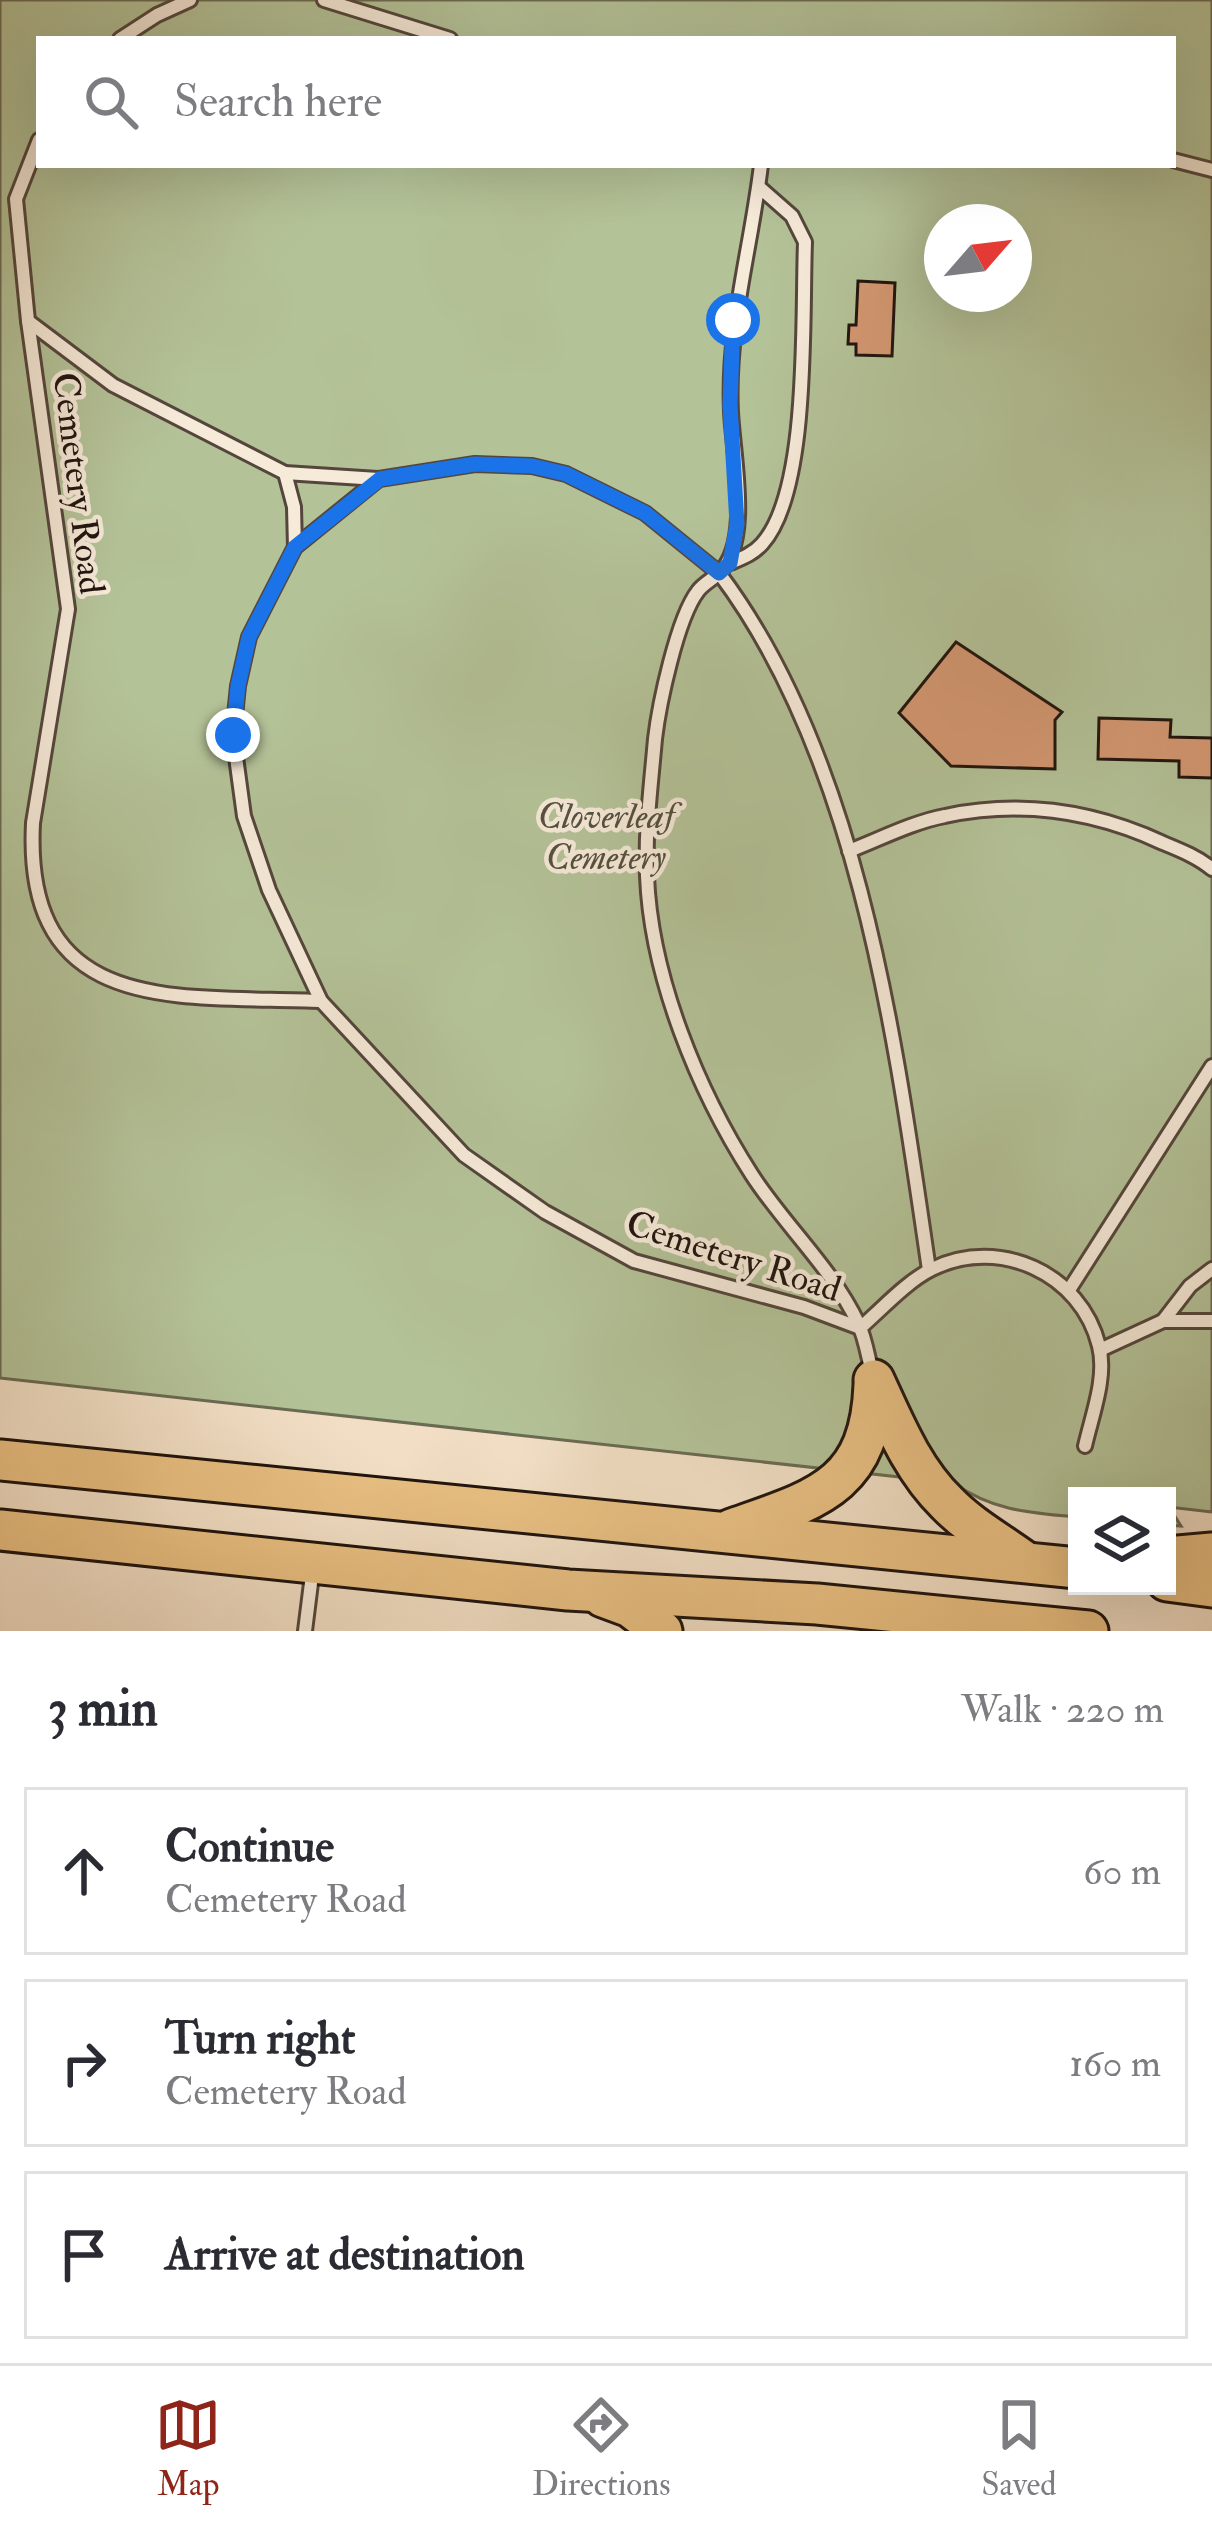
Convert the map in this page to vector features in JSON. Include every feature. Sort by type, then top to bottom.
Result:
[{"type":"highway","points":[[719,1534],[808,1501],[841,1478],[868,1439],[874,1380]]},
{"type":"highway","points":[[874,1380],[904,1445],[932,1486],[965,1519],[1028,1563]]},
{"type":"highway","points":[[0,1460],[1068,1567]]},
{"type":"highway","points":[[0,1530],[568,1590],[817,1604],[1088,1631]]},
{"type":"highway","points":[[1176,1556],[1212,1553]]},
{"type":"highway","points":[[1176,1582],[1212,1586]]},
{"type":"highway","points":[[568,1590],[630,1607],[662,1631]]},
{"type":"highway","points":[[767,1631],[817,1604]]},
{"type":"lane","points":[[125,36],[190,0]]},
{"type":"lane","points":[[324,0],[441,36]]},
{"type":"lane","name":"Cemetery Road","points":[[36,148],[16,199],[68,609],[33,823],[31,856],[38,897],[52,935],[110,983],[151,993],[321,1001]]},
{"type":"lane","points":[[1176,161],[1212,170]]},
{"type":"lane","name":"Cemetery Road","points":[[724,568],[737,524],[730,405],[733,320],[761,168]]},
{"type":"lane","name":"Cemetery Road","points":[[759,187],[792,216],[805,242],[796,466],[770,533],[751,554],[698,590],[691,604],[670,664],[657,729],[647,879],[673,1012],[718,1117],[754,1177],[840,1290],[860,1328],[874,1380]]},
{"type":"lane","name":"Cemetery Road","points":[[28,321],[113,385],[285,473],[380,479],[475,464],[532,466],[566,474],[645,513],[724,568],[797,705],[849,851],[883,985],[928,1270]]},
{"type":"lane","points":[[285,473],[294,507],[295,547]]},
{"type":"lane","name":"Cemetery Road","points":[[380,479],[295,547],[249,637],[238,686],[233,735],[244,816],[269,890],[321,1001],[464,1155],[545,1212],[634,1261],[804,1307],[860,1328]]},
{"type":"lane","points":[[849,851],[943,816],[1015,808],[1079,812],[1143,834],[1212,869]]},
{"type":"lane","points":[[1085,1445],[1098,1394],[1100,1350],[1086,1312],[1069,1290],[1212,1066]]},
{"type":"lane","name":"Cemetery Road","points":[[860,1328],[928,1270],[981,1257],[1008,1259],[1051,1275],[1069,1290]]},
{"type":"lane","points":[[1163,1321],[1190,1286],[1212,1269]]},
{"type":"lane","points":[[1100,1350],[1163,1321],[1212,1321]]},
{"type":"lane","points":[[305,1631],[314,1566]]},
{"type":"green space","name":"Cloverleaf Cemetery","points":[[0,0],[1212,0],[1212,1512],[1176,1508],[1176,1487],[1068,1487],[1068,1516],[1013,1509],[954,1483],[0,1378]]},
{"type":"building","points":[[858,281],[895,283],[892,356],[856,355],[856,344],[848,344],[849,325],[856,325]]},
{"type":"building","points":[[956,642],[1062,712],[1055,720],[1055,769],[951,766],[899,713]]},
{"type":"building","points":[[1099,718],[1171,720],[1170,737],[1212,738],[1212,778],[1179,777],[1179,761],[1098,759]]},
{"type":"route","points":[[233,735],[249,637],[295,547],[380,479],[475,464],[532,466],[566,474],[645,513],[719,573],[730,563],[737,524],[730,405],[733,320]]}]
